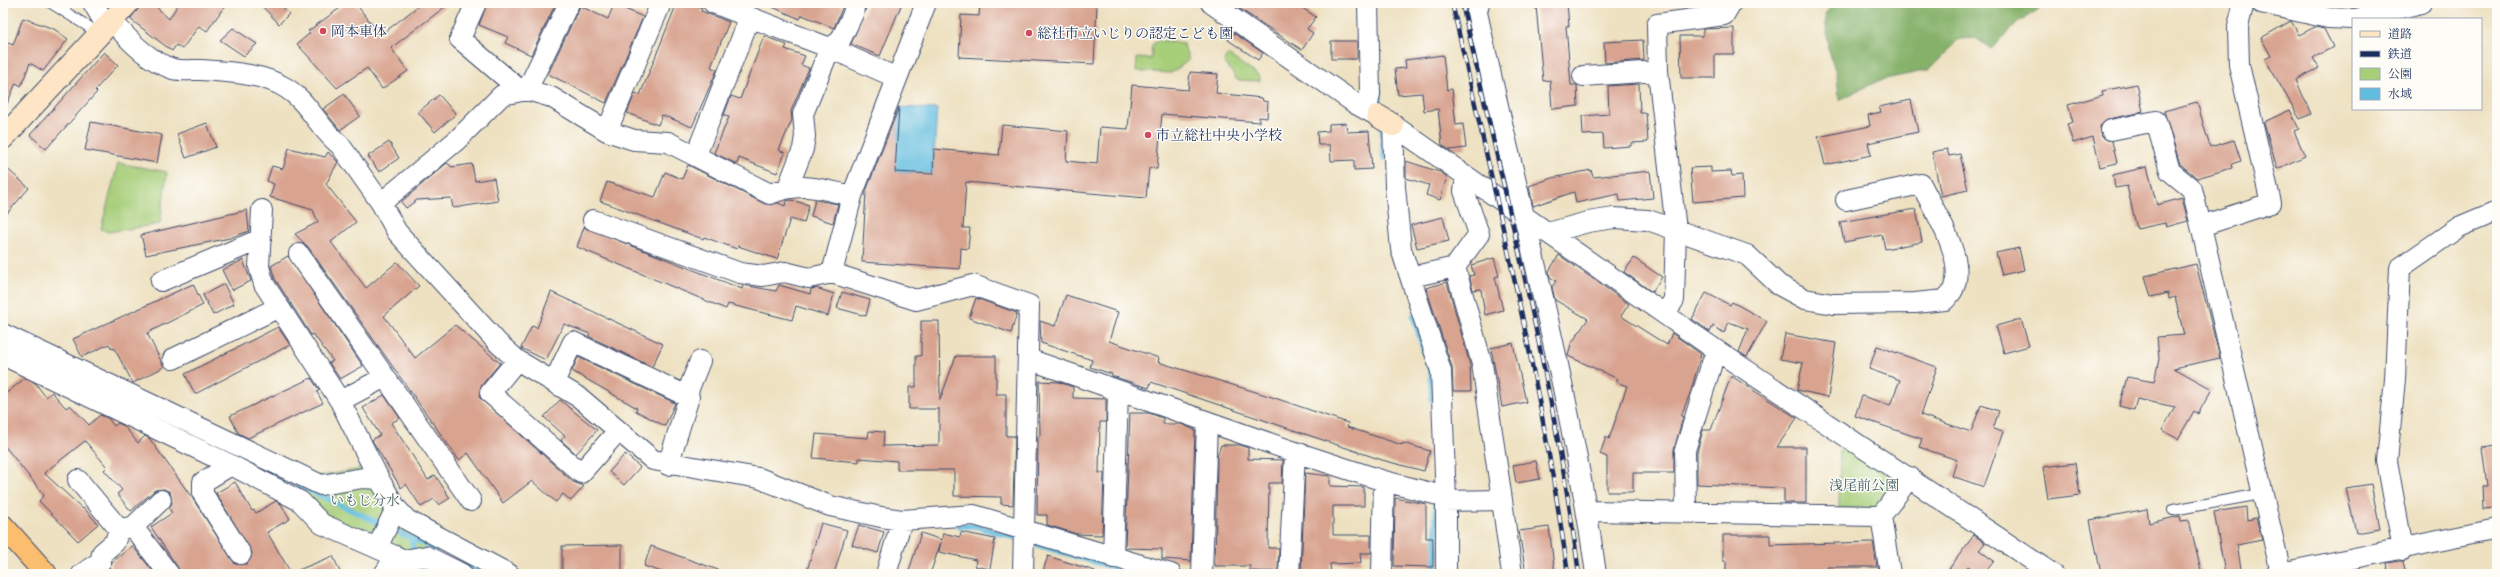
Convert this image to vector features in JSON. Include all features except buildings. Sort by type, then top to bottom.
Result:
[{"type":"highway","points":[[3,526],[46,574]]},
{"type":"street","points":[[94,3],[106,27],[125,37],[154,58],[174,69],[249,75],[286,88],[305,104],[333,140],[340,145],[382,203],[397,232],[498,343],[517,360],[580,398],[617,432],[653,460],[668,465],[759,478],[830,506],[902,520],[974,515],[1023,537],[1113,558],[1171,574]]},
{"type":"street","points":[[3,138],[128,3]]},
{"type":"street","points":[[476,3],[460,39],[524,90],[551,97],[607,131],[634,140],[668,142],[770,194],[788,187],[805,185],[852,196]]},
{"type":"street","points":[[382,203],[457,140],[502,95],[524,90],[569,3]]},
{"type":"street","points":[[607,131],[661,3]]},
{"type":"street","points":[[788,187],[803,149],[805,136],[803,114],[830,48],[840,41],[853,14],[855,3]]},
{"type":"street","points":[[832,273],[852,196],[926,3]]},
{"type":"street","points":[[1211,3],[1382,118],[1526,219],[1665,313],[1716,350],[1910,477],[2053,574]]},
{"type":"street","points":[[1368,3],[1370,94],[1382,118],[1395,187],[1401,249],[1441,371],[1441,497],[1446,574]]},
{"type":"street","points":[[1479,3],[1478,12],[1492,80],[1526,219],[1588,511],[1596,574]]},
{"type":"street","points":[[1665,313],[1674,300],[1676,230],[1658,71],[1658,24],[1724,15],[1731,3]]},
{"type":"street","points":[[2201,226],[2271,203],[2239,65],[2238,26],[2244,3]]},
{"type":"street","points":[[2261,3],[2300,7],[2328,18],[2352,20]]},
{"type":"street","points":[[2360,18],[2421,3]]},
{"type":"street","points":[[715,4],[748,18],[830,48],[897,78]]},
{"type":"street","points":[[696,155],[748,18]]},
{"type":"street","points":[[1583,76],[1658,71]]},
{"type":"street","points":[[2111,130],[2156,121],[2170,171],[2192,189],[2279,573],[2403,550],[2497,529]]},
{"type":"street","points":[[1411,276],[1455,267],[1479,234],[1464,191],[1466,176]]},
{"type":"street","points":[[1548,233],[1588,222],[1614,218],[1648,220],[1747,255],[1779,285],[1805,299],[1833,304],[1915,303],[1945,300],[1954,288],[1958,272],[1954,249],[1921,184],[1846,200]]},
{"type":"street","points":[[262,210],[259,267],[264,284],[340,401],[379,479],[387,527],[403,563]]},
{"type":"street","points":[[2403,550],[2387,461],[2395,379],[2400,268],[2459,227],[2497,211]]},
{"type":"street","points":[[593,220],[740,273],[763,276],[785,272],[809,278],[832,273],[916,300],[973,284],[1029,305],[1023,574]]},
{"type":"street","points":[[161,281],[260,239]]},
{"type":"street","points":[[299,254],[471,501]]},
{"type":"street","points":[[1455,267],[1482,364],[1512,574]]},
{"type":"street","points":[[173,360],[279,307]]},
{"type":"street","points":[[3,334],[64,373],[218,448],[321,485],[363,478],[379,479]]},
{"type":"street","points":[[554,382],[573,342],[686,396]]},
{"type":"street","points":[[1686,512],[1685,450],[1716,350]]},
{"type":"street","points":[[3,355],[64,373]]},
{"type":"street","points":[[517,360],[490,393],[581,473],[617,432]]},
{"type":"street","points":[[1028,360],[1118,392],[1384,481],[1441,497],[1502,500]]},
{"type":"street","points":[[668,465],[688,397],[686,396],[700,361]]},
{"type":"street","points":[[340,401],[385,377]]},
{"type":"street","points":[[1113,558],[1118,392]]},
{"type":"street","points":[[1202,574],[1207,422]]},
{"type":"street","points":[[218,448],[231,466],[300,502],[322,524],[387,527],[407,520],[509,574]]},
{"type":"street","points":[[1289,574],[1295,452]]},
{"type":"street","points":[[231,466],[203,482],[203,494],[242,554]]},
{"type":"street","points":[[1890,574],[1881,516],[1910,477]]},
{"type":"street","points":[[78,480],[169,574]]},
{"type":"street","points":[[1382,574],[1384,481]]},
{"type":"street","points":[[82,574],[101,560],[102,553],[115,542],[126,528],[161,500]]},
{"type":"street","points":[[1588,511],[1881,516]]},
{"type":"street","points":[[886,574],[902,520]]},
{"type":"street","points":[[384,574],[403,563],[426,556],[462,574]]},
{"type":"lane","points":[[51,3],[106,27]]},
{"type":"lane","points":[[2173,510],[2261,494]]},
{"type":"green space","points":[[1834,3],[2049,3],[2021,20],[1991,49],[1976,38],[1959,39],[1929,70],[1880,80],[1839,100],[1837,76],[1828,48],[1825,14]]},
{"type":"green space","points":[[1158,40],[1183,44],[1189,60],[1171,73],[1136,71],[1137,58],[1151,59],[1152,45]]},
{"type":"green space","points":[[1228,55],[1258,75],[1260,81],[1237,80],[1224,61]]},
{"type":"green space","points":[[118,163],[167,172],[160,224],[108,232],[101,229]]},
{"type":"green space","name":"浅尾前公園","points":[[1840,442],[1890,475],[1892,485],[1889,494],[1876,509],[1839,508]]},
{"type":"green space","name":"いもじ分水","points":[[377,459],[407,508],[443,530],[434,552],[408,552],[328,517],[296,494],[306,478],[355,470]]},
{"type":"water","points":[[899,107],[937,109],[933,174],[882,171],[883,147],[896,148]]},
{"type":"waterway","points":[[1379,89],[1381,113]]},
{"type":"waterway","points":[[1382,125],[1384,158]]},
{"type":"waterway","points":[[1413,316],[1431,374],[1432,400]]},
{"type":"waterway","points":[[209,443],[436,550]]},
{"type":"waterway","points":[[1436,499],[1436,574]]},
{"type":"waterway","points":[[959,526],[975,526],[1020,539]]},
{"type":"waterway","points":[[411,538],[418,574]]},
{"type":"waterway","points":[[1028,542],[1135,574]]},
{"type":"waterway","points":[[461,563],[483,574]]},
{"type":"railway","points":[[1452,3],[1531,359],[1545,430],[1568,574]]},
{"type":"railway","points":[[1462,3],[1542,359],[1569,502],[1579,574]]},
{"type":"railway","points":[[2490,574],[2497,572]]},
{"type":"place","name":"岡本車体","points":[[323,31]]},
{"type":"place","name":"総社市立いじりの認定こども園","points":[[1029,33]]},
{"type":"place","name":"市立総社中央小学校","points":[[1148,135]]}]
